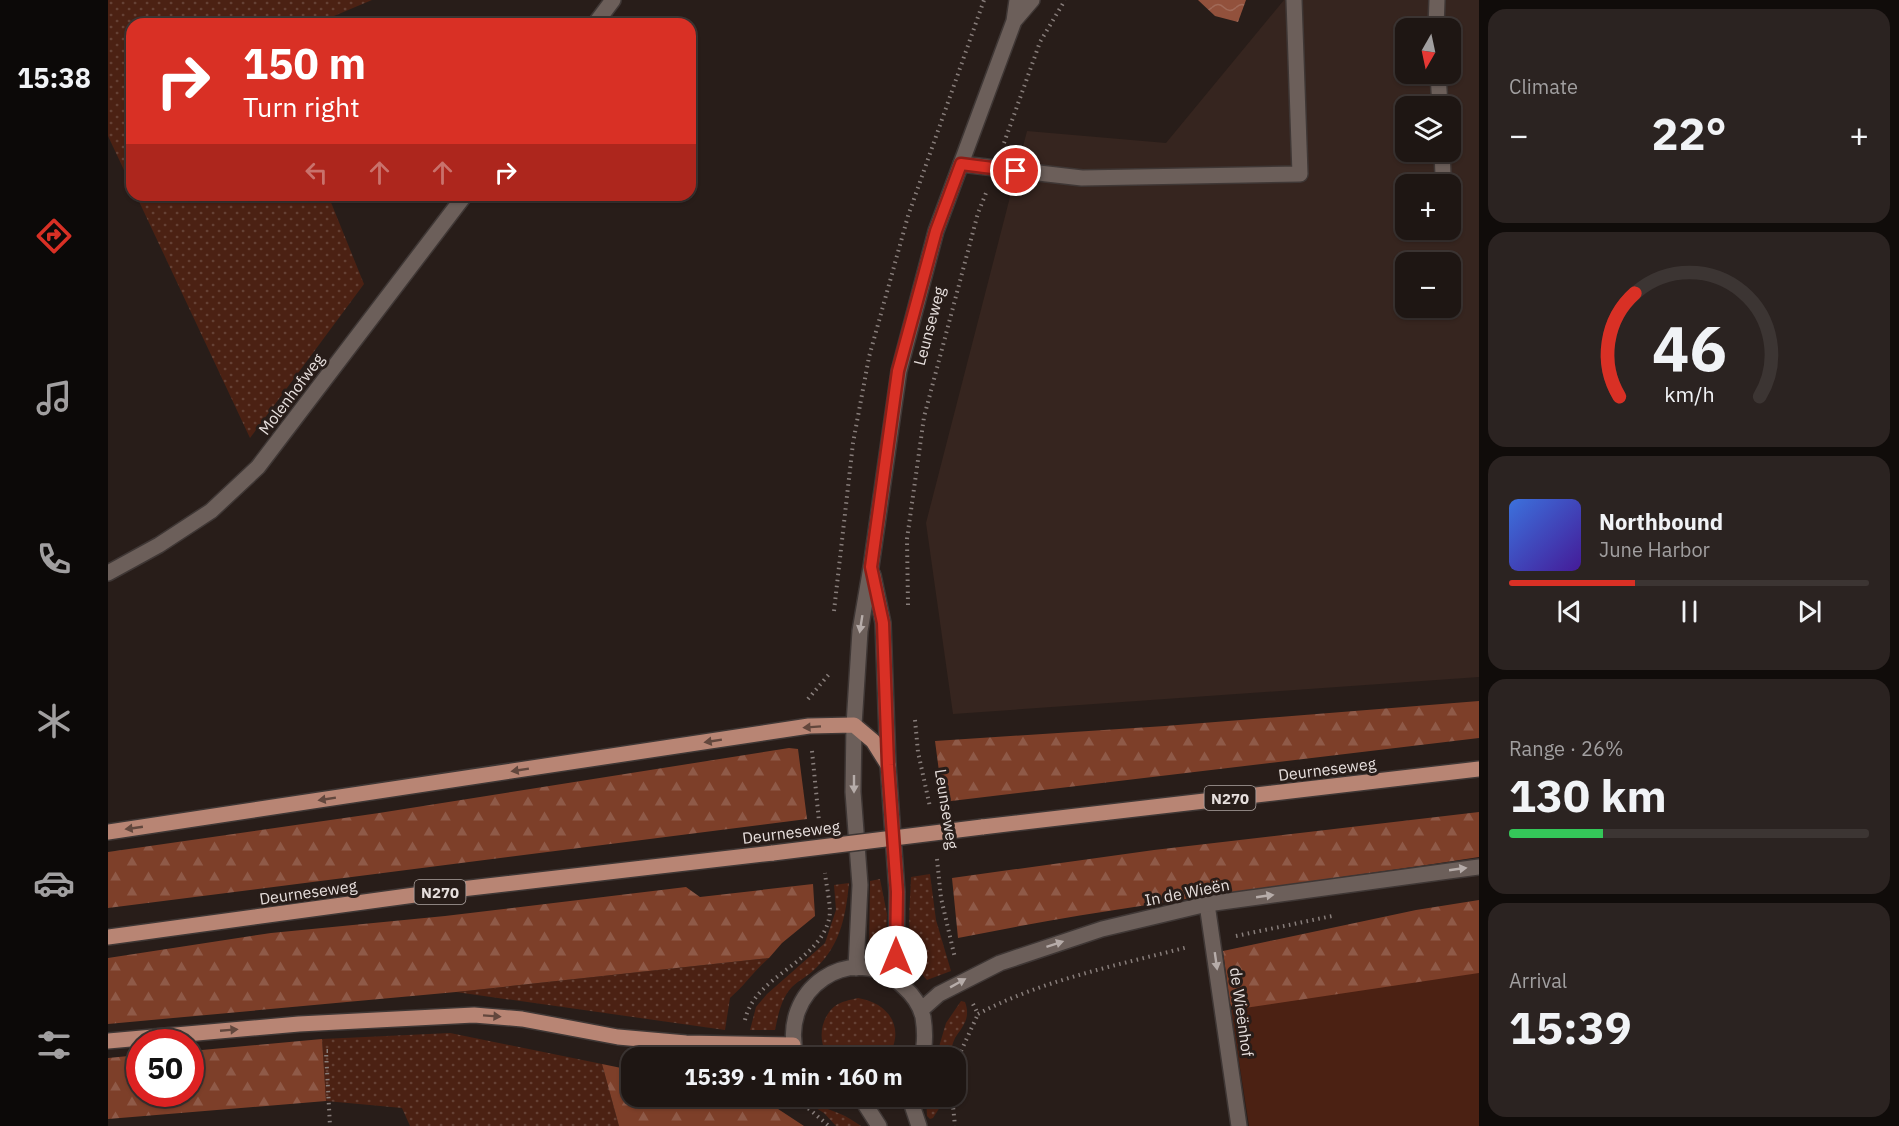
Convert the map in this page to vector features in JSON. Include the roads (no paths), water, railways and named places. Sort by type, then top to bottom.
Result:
[{"type":"main road","points":[[600,18],[613,0]]},
{"type":"main road","name":"Leunseweg","points":[[856,968],[860,885],[854,792],[854,725],[860,631],[898,371],[936,231],[1014,21],[1017,0]]},
{"type":"main road","name":"Leunseweg","points":[[1014,21],[1032,0]]},
{"type":"main road","points":[[961,164],[1082,178],[1300,174],[1294,0]]},
{"type":"main road","points":[[1436,18],[1437,0]]},
{"type":"main road","name":"Molenhofweg","points":[[108,573],[159,545],[211,511],[258,467],[460,201]]},
{"type":"main road","name":"Leunseweg","points":[[871,567],[883,623],[888,765],[897,892],[896,979]]},
{"type":"main road","points":[[108,832],[809,726],[854,725],[873,741],[888,765]]},
{"type":"main road","name":"Deurneseweg","points":[[108,937],[444,891],[1479,769]]},
{"type":"main road","name":"In de Wieën","points":[[921,1010],[939,994],[1000,963],[1091,932],[1207,904],[1479,867]]},
{"type":"main road","name":"de Wieënhof","points":[[1207,904],[1239,1126]]},
{"type":"main road","points":[[795,1047],[793,1030],[795,1015],[810,990],[830,974],[843,969],[856,968],[876,970],[896,979],[913,995],[921,1010],[926,1031],[923,1047]]},
{"type":"main road","points":[[108,1041],[299,1024],[474,1015],[522,1019],[618,1038],[740,1047]]},
{"type":"main road","points":[[866,1107],[879,1126]]},
{"type":"main road","points":[[913,1107],[919,1126]]},
{"type":"water","points":[[1198,0],[1246,0],[1238,22],[1215,16]]}]
